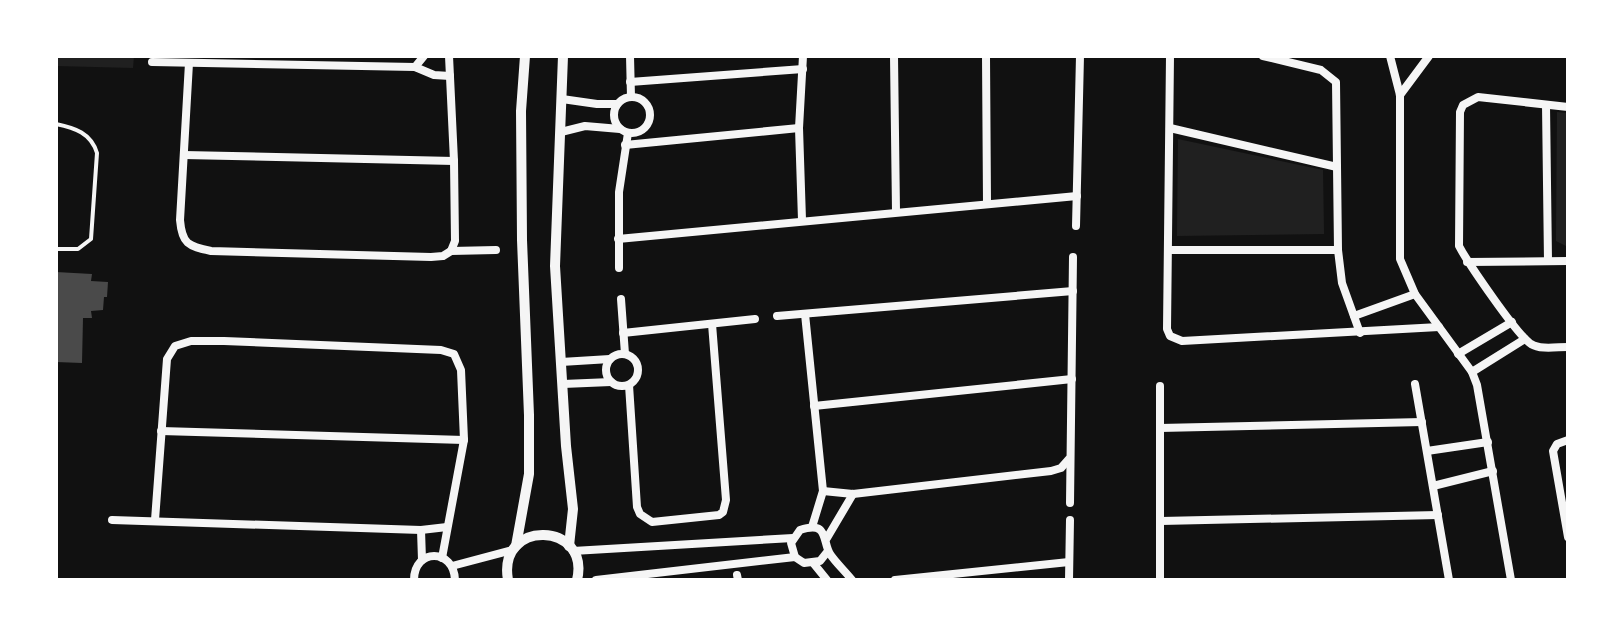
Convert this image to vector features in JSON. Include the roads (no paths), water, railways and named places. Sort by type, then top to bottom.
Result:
[{"type":"street","points":[[415,67],[424,56]]},
{"type":"street","points":[[449,56],[455,228],[451,251]]},
{"type":"street","points":[[508,580],[506,567],[514,548],[529,474],[522,240],[521,111],[525,56]]},
{"type":"street","points":[[563,56],[555,266],[573,509],[571,548],[578,567],[577,580]]},
{"type":"street","points":[[630,56],[631,97]]},
{"type":"street","points":[[802,220],[799,128],[803,56]]},
{"type":"street","points":[[894,56],[896,212]]},
{"type":"street","points":[[986,56],[987,203]]},
{"type":"street","points":[[1076,226],[1080,56]]},
{"type":"street","points":[[1170,56],[1167,329],[1170,336],[1182,341],[1439,327]]},
{"type":"street","points":[[1263,56],[1321,70],[1336,82],[1338,250],[1342,283],[1360,333]]},
{"type":"street","points":[[1390,56],[1400,95],[1399,250],[1403,270],[1415,294],[1472,372],[1480,398],[1511,580]]},
{"type":"street","points":[[1400,95],[1429,56]]},
{"type":"street","points":[[152,62],[415,67],[434,75],[450,76]]},
{"type":"street","points":[[189,63],[181,237],[198,248],[211,251],[431,257],[443,256],[451,251],[496,250]]},
{"type":"street","points":[[630,82],[803,69]]},
{"type":"street","points":[[562,99],[617,104],[631,97]]},
{"type":"street","points":[[561,132],[585,126],[643,130],[650,114],[647,104],[631,97]]},
{"type":"street","points":[[1568,107],[1478,97],[1463,105],[1460,112],[1459,246],[1467,262],[1525,339],[1540,348],[1568,347]]},
{"type":"street","points":[[617,104],[614,114],[624,131],[625,145],[619,192],[619,268]]},
{"type":"street","points":[[1546,105],[1548,261]]},
{"type":"street","points":[[625,145],[799,128]]},
{"type":"street","points":[[1170,128],[1337,167]]},
{"type":"street","points":[[184,155],[454,161]]},
{"type":"street","points":[[618,239],[1077,196]]},
{"type":"street","points":[[1168,250],[1338,250]]},
{"type":"street","points":[[1070,503],[1073,257]]},
{"type":"street","points":[[1467,262],[1568,261]]},
{"type":"street","points":[[777,316],[1073,291]]},
{"type":"street","points":[[1354,316],[1415,294]]},
{"type":"street","points":[[621,299],[625,354]]},
{"type":"street","points":[[805,314],[823,491],[812,527]]},
{"type":"street","points":[[623,333],[755,319]]},
{"type":"street","points":[[1458,354],[1512,322]]},
{"type":"street","points":[[629,385],[640,514],[652,522],[719,515],[726,500],[712,324]]},
{"type":"street","points":[[1472,372],[1525,339]]},
{"type":"street","points":[[155,520],[170,351],[191,341],[450,351],[459,361],[461,370],[464,440],[442,558]]},
{"type":"street","points":[[561,362],[610,359],[625,354],[634,359],[638,368],[637,378],[629,385],[619,386],[611,382],[563,384]]},
{"type":"street","points":[[610,359],[606,368],[611,382]]},
{"type":"street","points":[[814,406],[1072,379]]},
{"type":"street","points":[[1415,384],[1449,580]]},
{"type":"street","points":[[1160,386],[1160,580]]},
{"type":"street","points":[[1160,428],[1422,422]]},
{"type":"street","points":[[161,431],[464,440]]},
{"type":"street","points":[[1568,440],[1557,444],[1553,451],[1568,537]]},
{"type":"street","points":[[1427,451],[1488,442]]},
{"type":"street","points":[[823,491],[853,494],[1051,471],[1061,468],[1069,459]]},
{"type":"street","points":[[1433,486],[1493,471]]},
{"type":"street","points":[[827,538],[812,527],[800,530],[793,538],[791,548],[795,557],[804,563],[814,564],[825,557],[827,538],[853,494]]},
{"type":"street","points":[[1161,521],[1438,515]]},
{"type":"street","points":[[112,520],[421,530],[447,527]]},
{"type":"street","points":[[1069,580],[1070,520]]},
{"type":"street","points":[[421,530],[422,560]]},
{"type":"street","points":[[452,566],[514,548],[525,538],[548,534],[560,538],[571,548],[793,538]]},
{"type":"street","points":[[828,551],[852,580]]},
{"type":"street","points":[[414,580],[414,571],[422,560],[435,556],[452,566],[455,580]]},
{"type":"street","points":[[596,580],[795,557]]},
{"type":"street","points":[[895,580],[1069,562]]},
{"type":"street","points":[[814,564],[827,580]]},
{"type":"lane","points":[[56,124],[80,130],[93,142],[97,153],[91,239],[78,249],[56,249]]}]
